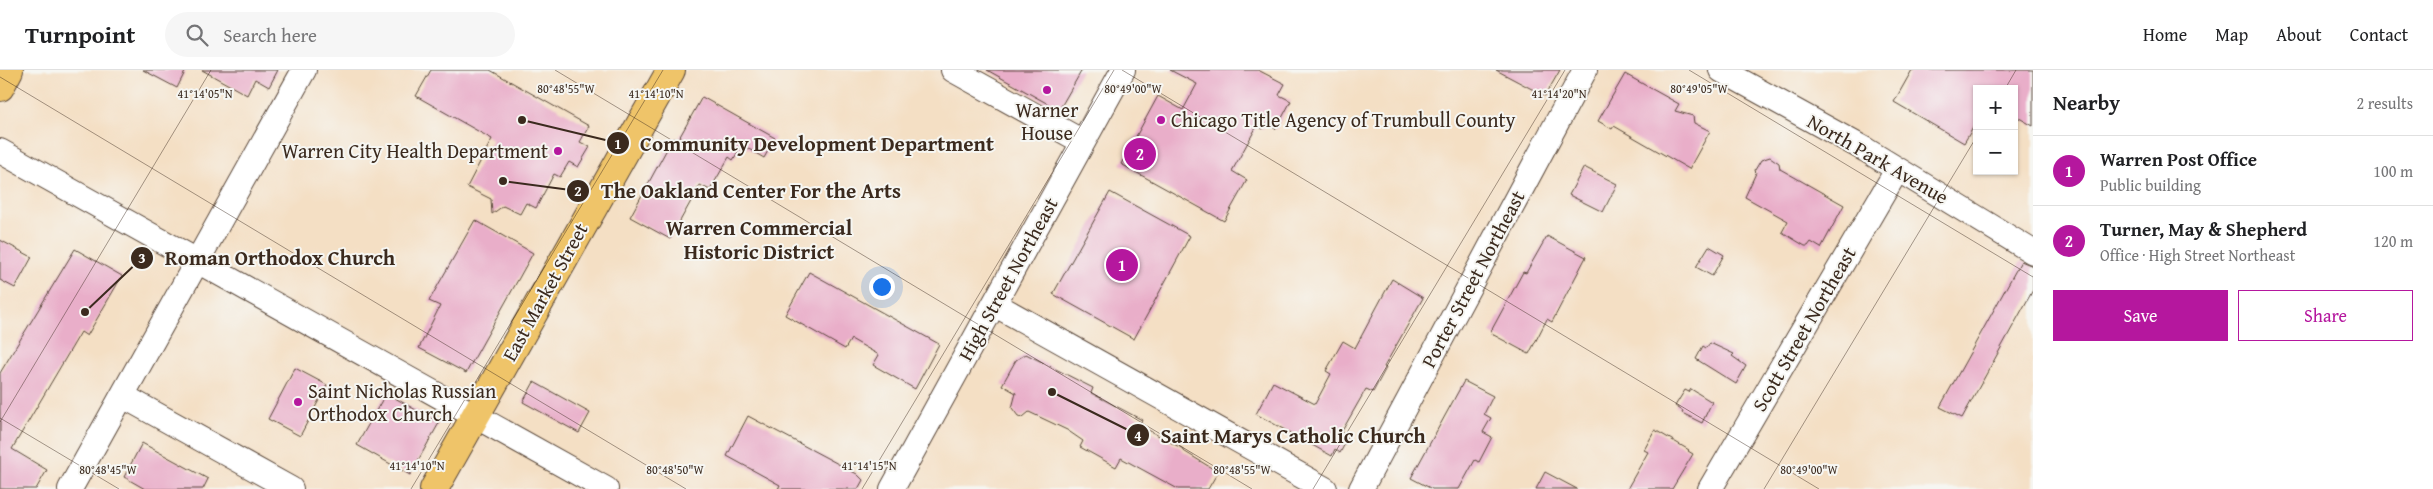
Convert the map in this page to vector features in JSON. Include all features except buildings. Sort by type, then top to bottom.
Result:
[{"type":"main road","points":[[0,87],[9,70]]},
{"type":"main road","name":"East Market Street","points":[[434,489],[671,70]]},
{"type":"street","points":[[70,489],[197,260],[264,122],[304,70]]},
{"type":"street","points":[[953,70],[1083,142]]},
{"type":"street","name":"High Street Northeast","points":[[892,489],[1124,70]]},
{"type":"street","name":"Porter Street Northeast","points":[[1361,489],[1585,70]]},
{"type":"street","name":"North Park Avenue","points":[[1721,70],[1866,150],[2033,252]]},
{"type":"street","points":[[0,151],[606,489]]},
{"type":"street","name":"Scott Street Northeast","points":[[1710,489],[1897,170]]},
{"type":"street","points":[[994,304],[1325,489]]},
{"type":"street","points":[[123,396],[291,489]]},
{"type":"place","name":"Warner House","points":[[1047,90]]},
{"type":"place","name":"Community Development Department","points":[[522,120]]},
{"type":"place","name":"Chicago Title Agency of Trumbull County","points":[[1161,120]]},
{"type":"place","name":"Warren City Health Department","points":[[558,151]]},
{"type":"place","name":"Turner, May & Shepherd","points":[[1140,154]]},
{"type":"place","name":"The Oakland Center For the Arts","points":[[503,181]]},
{"type":"place","name":"Warren Post Office","points":[[1122,265]]},
{"type":"place","name":"Roman Orthodox Church","points":[[85,312]]},
{"type":"place","name":"Saint Marys Catholic Church","points":[[1052,392]]},
{"type":"place","name":"Saint Nicholas Russian Orthodox Church","points":[[298,402]]},
{"type":"district","name":"Warren Commercial Historic District","points":[[759,240]]}]
